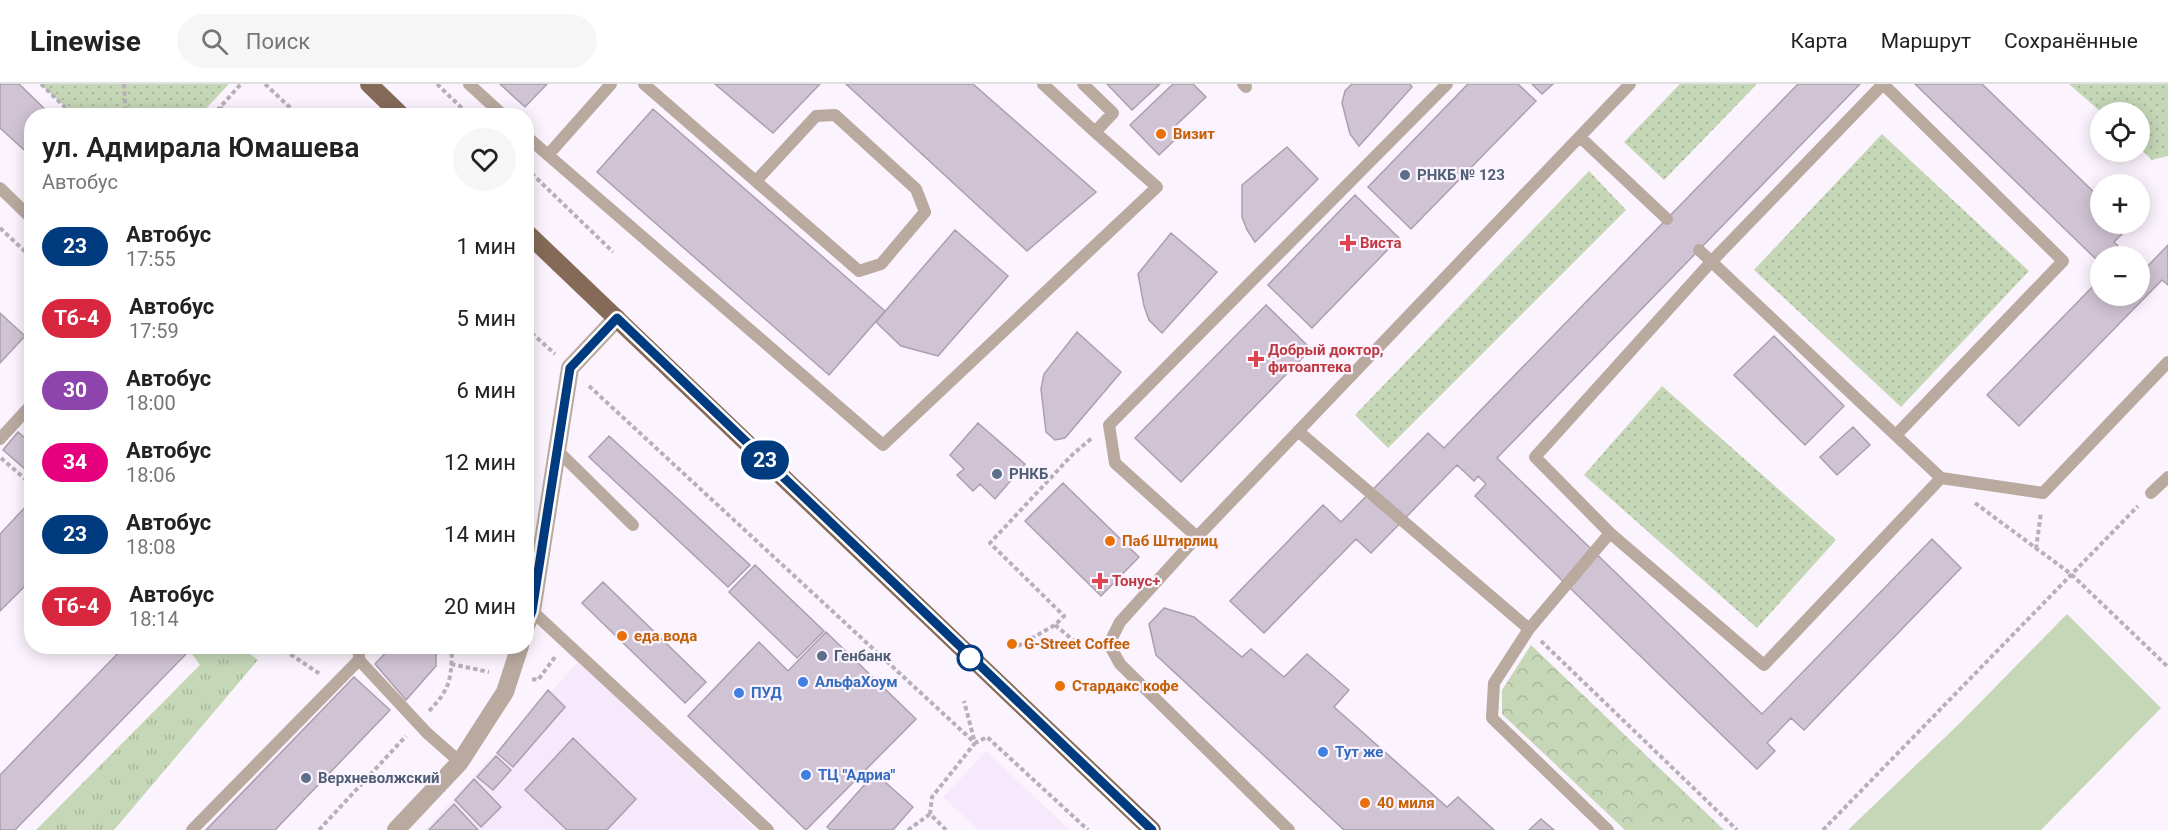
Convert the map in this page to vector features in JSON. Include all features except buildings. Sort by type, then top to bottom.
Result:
[{"type":"main road","points":[[369,84],[394,108]]},
{"type":"main road","points":[[534,240],[1152,830]]},
{"type":"street","points":[[534,589],[570,368],[617,318]]},
{"type":"street","points":[[396,830],[460,762],[505,692],[517,654]]},
{"type":"lane","points":[[469,84],[495,108]]},
{"type":"lane","points":[[548,155],[611,84]]},
{"type":"lane","points":[[644,84],[859,271],[881,264],[925,212],[916,189],[835,115],[816,116],[756,181]]},
{"type":"lane","points":[[534,143],[883,445],[1157,187],[1043,84]]},
{"type":"lane","points":[[1083,84],[1113,112],[1095,132]]},
{"type":"lane","points":[[1197,537],[1114,463],[1109,424],[1447,84]]},
{"type":"lane","points":[[1289,830],[1120,664],[1109,644],[1120,622],[1197,537],[1630,84]]},
{"type":"lane","points":[[1896,435],[2063,261],[1883,84],[1711,262],[1535,457],[1610,533],[1764,664],[1941,477]]},
{"type":"lane","points":[[1580,137],[1667,219]]},
{"type":"lane","points":[[0,188],[24,211]]},
{"type":"lane","points":[[1699,250],[1941,477],[2043,493],[2168,363]]},
{"type":"lane","points":[[0,439],[24,413]]},
{"type":"lane","points":[[1298,431],[1529,629]]},
{"type":"lane","points":[[557,450],[633,525]]},
{"type":"lane","points":[[2151,493],[2168,477]]},
{"type":"lane","points":[[1608,830],[1492,718],[1494,683],[1529,629],[1610,533]]},
{"type":"lane","points":[[534,622],[566,643],[768,830]]},
{"type":"lane","points":[[359,654],[359,660],[418,723],[460,762]]},
{"type":"lane","points":[[192,830],[359,660]]},
{"type":"path","points":[[41,84],[66,108]]},
{"type":"path","points":[[124,84],[126,108]]},
{"type":"path","points":[[220,107],[241,84]]},
{"type":"path","points":[[265,84],[290,108]]},
{"type":"path","points":[[437,84],[462,108]]},
{"type":"path","points":[[534,176],[613,252]]},
{"type":"path","points":[[0,228],[24,250]]},
{"type":"path","points":[[534,335],[975,743]]},
{"type":"path","points":[[1018,646],[1055,625],[1064,616],[990,543],[1073,454],[1109,424]]},
{"type":"path","points":[[0,458],[24,478]]},
{"type":"path","points":[[2036,550],[2043,493]]},
{"type":"path","points":[[1823,830],[2151,493]]},
{"type":"path","points":[[1970,499],[2071,574],[2168,667]]},
{"type":"path","points":[[1055,625],[1080,645]]},
{"type":"path","points":[[1529,629],[1737,830]]},
{"type":"path","points":[[452,664],[538,680],[566,643]]},
{"type":"path","points":[[290,654],[334,684]]},
{"type":"path","points":[[319,830],[444,695],[451,675],[452,654]]},
{"type":"path","points":[[964,701],[975,743]]},
{"type":"path","points":[[908,830],[930,814],[932,797],[975,743],[987,737],[1088,830]]},
{"type":"path","points":[[930,814],[946,830]]},
{"type":"shaded area","points":[[578,662],[756,830],[425,830]]},
{"type":"shaded area","points":[[986,751],[1069,830],[978,830],[943,797]]},
{"type":"green space","points":[[40,84],[229,84],[206,108],[66,108]]},
{"type":"green space","points":[[1680,84],[1757,84],[1664,180],[1624,142]]},
{"type":"green space","points":[[2069,84],[2168,84],[2168,156],[2152,160],[2150,158],[2150,102],[2090,102]]},
{"type":"green space","points":[[1882,134],[2029,271],[1901,407],[1754,270]]},
{"type":"green space","points":[[1589,171],[1626,210],[1388,448],[1355,415]]},
{"type":"green space","points":[[1662,386],[1836,540],[1757,628],[1584,475]]},
{"type":"green space","points":[[2067,614],[2161,708],[2041,830],[1848,830],[1961,722]]},
{"type":"green space","points":[[1531,645],[1724,830],[1625,830],[1502,714],[1502,690]]},
{"type":"green space","points":[[192,654],[250,654],[258,660],[114,830],[36,830],[200,665]]},
{"type":"bus line","name":"23","points":[[534,598],[570,368],[617,318],[1152,830]]},
{"type":"place","name":"Визит","points":[[1161,134]]},
{"type":"place","name":"РНКБ № 123","points":[[1405,175]]},
{"type":"place","name":"Виста","points":[[1348,243]]},
{"type":"place","name":"Добрый доктор, фитоаптека","points":[[1256,359]]},
{"type":"place","name":"РНКБ","points":[[997,474]]},
{"type":"place","name":"Паб Штирлиц","points":[[1110,541]]},
{"type":"place","name":"Тонус+","points":[[1100,581]]},
{"type":"place","name":"еда вода","points":[[622,636]]},
{"type":"place","name":"G-Street Coffee","points":[[1012,644]]},
{"type":"place","name":"Генбанк","points":[[822,656]]},
{"type":"place","name":"АльфаХоум","points":[[803,682]]},
{"type":"place","name":"Стардакс кофе","points":[[1060,686]]},
{"type":"place","name":"ПУД","points":[[739,693]]},
{"type":"place","name":"Тут же","points":[[1323,752]]},
{"type":"place","name":"ТЦ \"Адриа\"","points":[[806,775]]},
{"type":"place","name":"Верхневолжский","points":[[306,778]]},
{"type":"place","name":"40 миля","points":[[1365,803]]}]
